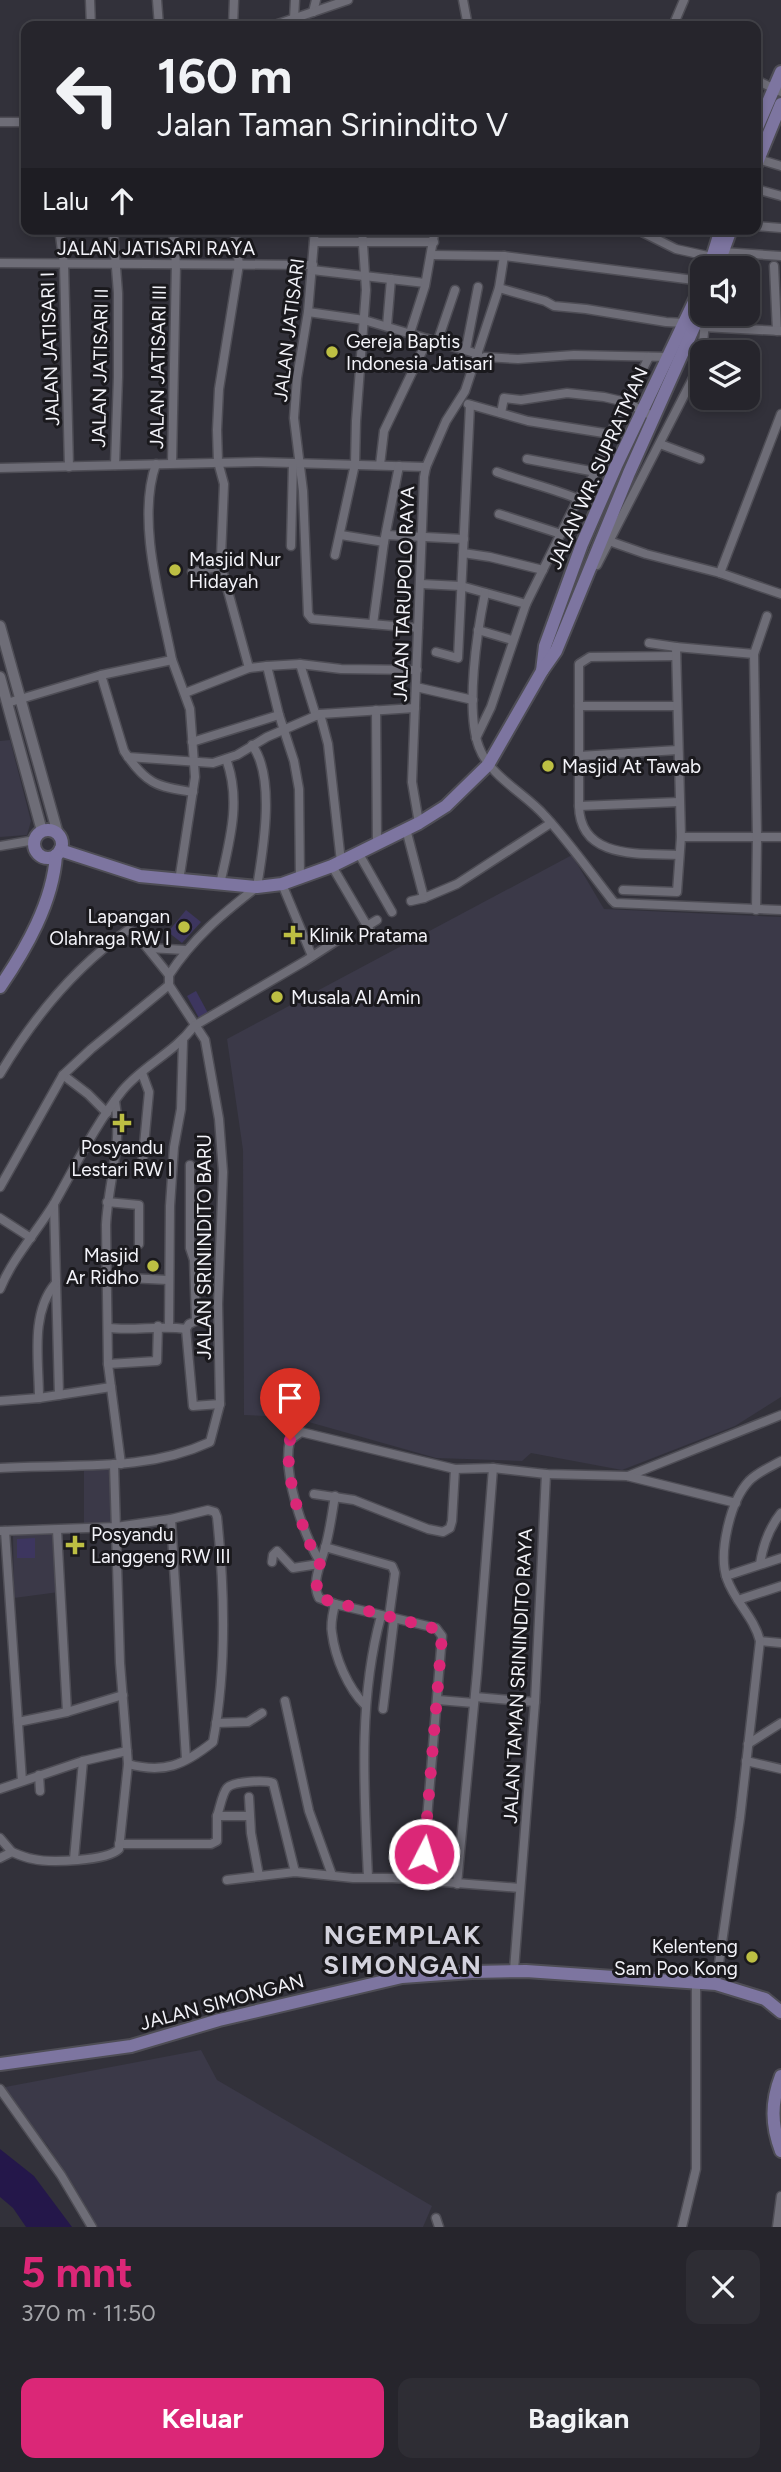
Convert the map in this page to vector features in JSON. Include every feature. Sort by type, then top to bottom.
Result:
[{"type":"main road","points":[[761,110],[777,91],[781,72]]},
{"type":"main road","points":[[761,155],[776,129],[781,104]]},
{"type":"main road","points":[[716,256],[720,235]]},
{"type":"main road","points":[[718,256],[728,235]]},
{"type":"main road","name":"JALAN WR. SUPRATMAN","points":[[541,671],[545,646],[582,544],[641,411],[670,357],[690,311]]},
{"type":"main road","name":"JALAN WR. SUPRATMAN","points":[[58,853],[140,876],[257,887],[282,884],[359,854],[446,806],[488,765],[541,671],[556,651],[694,326]]},
{"type":"main road","points":[[0,987],[22,955],[53,876],[58,853],[61,839],[58,834],[47,830],[38,836],[35,847],[38,854],[45,858],[58,853]]},
{"type":"main road","name":"JALAN SIMONGAN","points":[[0,2064],[131,2046],[219,2020],[402,1977],[514,1970],[696,1982],[716,1984],[765,1999],[781,2012]]},
{"type":"main road","points":[[781,2076],[772,2112],[781,2151]]},
{"type":"street","points":[[90,0],[91,21]]},
{"type":"street","points":[[158,0],[159,21]]},
{"type":"street","points":[[233,21],[234,0]]},
{"type":"street","points":[[294,19],[295,0]]},
{"type":"street","points":[[313,12],[316,0]]},
{"type":"street","points":[[288,21],[348,0]]},
{"type":"street","points":[[463,0],[467,21]]},
{"type":"street","points":[[675,21],[684,0]]},
{"type":"street","points":[[761,83],[777,91]]},
{"type":"street","points":[[0,122],[21,122]]},
{"type":"street","points":[[761,163],[781,166]]},
{"type":"street","points":[[761,190],[781,196]]},
{"type":"street","points":[[761,226],[781,228]]},
{"type":"street","name":"JALAN JATISARI I","points":[[60,235],[64,264],[69,467]]},
{"type":"street","name":"JALAN JATISARI II","points":[[114,235],[118,293],[115,466]]},
{"type":"street","name":"JALAN JATISARI III","points":[[172,463],[176,264],[174,235]]},
{"type":"street","points":[[235,235],[239,264],[219,389],[218,462],[224,484],[222,566],[248,668]]},
{"type":"street","name":"JALAN JATISARI","points":[[296,463],[294,418],[297,378],[308,312],[315,235]]},
{"type":"street","points":[[335,555],[355,464],[364,320],[362,235]]},
{"type":"street","points":[[410,332],[425,283],[435,235]]},
{"type":"street","points":[[648,235],[676,249],[699,256]]},
{"type":"street","name":"JALAN JATISARI","points":[[314,242],[434,242]]},
{"type":"street","points":[[432,255],[504,256],[690,281]]},
{"type":"street","name":"JALAN TARUPOLO RAYA","points":[[419,823],[412,782],[426,467],[446,421],[465,391],[482,355],[504,256]]},
{"type":"street","points":[[760,258],[781,256]]},
{"type":"street","name":"JALAN JATISARI RAYA","points":[[0,263],[239,264],[312,268],[365,278],[425,283]]},
{"type":"street","points":[[556,651],[560,650],[608,541],[624,515],[693,378],[702,352],[703,327],[779,331],[774,266]]},
{"type":"street","points":[[387,326],[391,279]]},
{"type":"street","points":[[466,349],[478,286]]},
{"type":"street","points":[[499,288],[511,289],[554,306],[685,323]]},
{"type":"street","points":[[438,340],[455,290]]},
{"type":"street","points":[[308,312],[364,320],[482,355],[518,359],[574,355],[670,357]]},
{"type":"street","points":[[380,465],[384,431],[428,338]]},
{"type":"street","points":[[476,738],[491,707],[526,604],[578,499],[596,472],[610,435],[649,357]]},
{"type":"street","points":[[501,413],[504,398],[521,400],[567,393],[626,402],[654,417]]},
{"type":"street","points":[[458,402],[528,421],[610,435]]},
{"type":"street","points":[[436,653],[458,658],[470,405]]},
{"type":"street","points":[[720,573],[781,414]]},
{"type":"street","points":[[660,443],[700,458]]},
{"type":"street","points":[[527,459],[596,472]]},
{"type":"street","points":[[0,468],[218,462],[426,467]]},
{"type":"street","points":[[291,546],[296,463]]},
{"type":"street","points":[[296,463],[303,491],[308,614],[312,619],[418,628]]},
{"type":"street","points":[[156,464],[149,508],[149,531],[172,660],[190,709],[194,761],[193,792],[179,881]]},
{"type":"street","points":[[373,624],[385,538],[400,466]]},
{"type":"street","points":[[497,472],[578,499]]},
{"type":"street","points":[[499,514],[561,534]]},
{"type":"street","points":[[341,535],[464,540]]},
{"type":"street","points":[[608,541],[780,592]]},
{"type":"street","points":[[463,553],[543,570]]},
{"type":"street","points":[[192,572],[222,566]]},
{"type":"street","points":[[421,584],[461,586],[526,604]]},
{"type":"street","points":[[485,593],[478,630],[473,700],[476,738],[488,765],[551,823],[613,902],[781,910]]},
{"type":"street","points":[[756,910],[758,837],[754,654],[767,616]]},
{"type":"street","points":[[0,626],[58,834]]},
{"type":"street","points":[[478,630],[512,640]]},
{"type":"street","points":[[649,643],[676,651]]},
{"type":"street","points":[[679,855],[605,848],[596,843],[583,825],[579,806],[579,664],[590,657],[676,651],[754,654]]},
{"type":"street","points":[[676,651],[681,837],[676,906]]},
{"type":"street","points":[[8,703],[101,676],[172,660]]},
{"type":"street","points":[[185,692],[248,668],[267,666],[300,664],[341,669],[417,670]]},
{"type":"street","points":[[300,664],[328,744],[337,864],[373,936]]},
{"type":"street","points":[[267,666],[283,730],[295,761],[299,789],[300,879]]},
{"type":"street","points":[[101,676],[128,757],[156,785],[193,792]]},
{"type":"street","points":[[0,677],[38,836],[0,846]]},
{"type":"street","points":[[416,687],[473,700]]},
{"type":"street","points":[[579,706],[676,706]]},
{"type":"street","points":[[128,757],[208,764],[226,760],[251,745],[318,715],[415,708]]},
{"type":"street","points":[[376,710],[377,844]]},
{"type":"street","points":[[192,742],[279,715]]},
{"type":"street","points":[[0,1187],[4,1171],[63,1075],[169,985],[169,975],[185,950],[226,911],[257,887],[265,799],[262,769],[251,745]]},
{"type":"street","points":[[579,757],[678,750]]},
{"type":"street","points":[[220,884],[235,807],[234,787],[226,760]]},
{"type":"street","points":[[579,806],[680,802]]},
{"type":"street","points":[[411,901],[446,890],[551,823]]},
{"type":"street","points":[[406,829],[424,898]]},
{"type":"street","points":[[681,837],[781,837]]},
{"type":"street","points":[[359,854],[392,912]]},
{"type":"street","points":[[282,884],[312,956]]},
{"type":"street","points":[[623,890],[677,892]]},
{"type":"street","points":[[367,926],[377,920]]},
{"type":"street","points":[[0,1074],[47,1004],[94,958],[127,931],[136,934],[169,975]]},
{"type":"street","points":[[0,1289],[7,1273],[54,1204],[72,1170],[124,1089],[183,1041],[194,1026],[346,934]]},
{"type":"street","points":[[148,948],[185,950]]},
{"type":"street","name":"JALAN SRININDITO BARU","points":[[118,1464],[167,1458],[210,1442],[220,1404],[218,1304],[223,1172],[219,1119],[205,1041],[169,985]]},
{"type":"street","points":[[169,1326],[171,1193],[174,1147],[181,1109],[183,1041]]},
{"type":"street","points":[[142,1073],[149,1092],[142,1166]]},
{"type":"street","points":[[63,1075],[107,1113]]},
{"type":"street","points":[[0,1838],[12,1852],[32,1859],[110,1856],[117,1852],[120,1844],[128,1763],[116,1527],[118,1464],[108,1364],[107,1202],[119,1135],[115,1101]]},
{"type":"street","points":[[190,1165],[190,1248],[194,1260],[196,1321],[186,1328],[193,1406],[220,1404]]},
{"type":"street","points":[[107,1202],[139,1205],[139,1244]]},
{"type":"street","points":[[54,1204],[59,1395]]},
{"type":"street","points":[[0,1218],[31,1238]]},
{"type":"street","points":[[108,1278],[168,1280]]},
{"type":"street","points":[[39,1398],[39,1330],[42,1305],[55,1284]]},
{"type":"street","points":[[108,1364],[157,1361],[158,1326]]},
{"type":"street","points":[[109,1328],[186,1328]]},
{"type":"street","points":[[0,1401],[111,1387]]},
{"type":"street","points":[[627,1476],[781,1415]]},
{"type":"street","points":[[320,1563],[310,1545],[293,1489],[288,1452],[290,1440],[294,1435],[306,1432],[455,1469],[493,1468],[546,1474],[627,1476],[736,1503]]},
{"type":"street","points":[[716,1984],[760,1641],[754,1623],[726,1576],[725,1539],[736,1503],[747,1483],[758,1473],[781,1461]]},
{"type":"street","points":[[0,1468],[118,1464]]},
{"type":"street","points":[[457,1884],[493,1468]]},
{"type":"street","points":[[314,1494],[354,1500],[428,1529],[443,1532],[450,1528],[452,1521],[455,1469]]},
{"type":"street","name":"JALAN TAMAN SRININDITO RAYA","points":[[514,1970],[535,1702],[546,1474]]},
{"type":"street","points":[[335,1496],[316,1594],[324,1601],[436,1629],[442,1636],[422,1880]]},
{"type":"street","points":[[22,1780],[3,1531],[116,1527],[171,1519],[208,1510],[215,1512],[224,1596],[223,1644],[215,1734],[210,1745],[172,1766],[159,1770],[128,1763]]},
{"type":"street","points":[[760,1564],[763,1547],[772,1525],[781,1513]]},
{"type":"street","points":[[171,1519],[186,1759]]},
{"type":"street","points":[[57,1530],[68,1712]]},
{"type":"street","points":[[326,1547],[392,1566],[395,1573],[388,1617],[365,1705],[364,1780],[368,1877]]},
{"type":"street","points":[[272,1562],[277,1551],[293,1568],[320,1563]]},
{"type":"street","points":[[726,1576],[781,1558]]},
{"type":"street","points":[[738,1600],[781,1586]]},
{"type":"street","points":[[335,1604],[331,1632],[335,1649],[351,1689],[365,1705]]},
{"type":"street","points":[[383,1709],[388,1617]]},
{"type":"street","points":[[760,1641],[781,1643]]},
{"type":"street","points":[[18,1721],[68,1712],[123,1695]]},
{"type":"street","points":[[438,1700],[535,1702]]},
{"type":"street","points":[[285,1701],[309,1811],[332,1875]]},
{"type":"street","points":[[216,1723],[248,1722],[262,1713]]},
{"type":"street","points":[[748,1744],[781,1723]]},
{"type":"street","points":[[0,1789],[83,1761],[127,1751]]},
{"type":"street","points":[[74,1859],[83,1761]]},
{"type":"street","points":[[746,1761],[781,1769]]},
{"type":"street","points":[[39,1775],[40,1791]]},
{"type":"street","points":[[120,1844],[214,1844],[217,1841],[217,1816],[225,1790],[230,1785],[265,1781],[273,1783],[277,1789],[286,1842],[295,1872]]},
{"type":"street","points":[[249,1797],[248,1816],[259,1876]]},
{"type":"street","points":[[217,1816],[248,1816]]},
{"type":"street","points":[[0,1858],[12,1852]]},
{"type":"street","points":[[227,1880],[295,1872],[520,1888]]},
{"type":"street","points":[[682,2227],[696,2169],[696,1982]]},
{"type":"street","points":[[0,2089],[61,2175],[92,2227]]},
{"type":"street","points":[[777,2227],[781,2196]]},
{"type":"shaded area","points":[[10,740],[31,821],[27,835],[0,837],[0,741]]},
{"type":"shaded area","points":[[572,855],[604,909],[781,917],[781,1397],[735,1426],[622,1470],[531,1453],[522,1461],[436,1458],[291,1417],[244,1415],[243,1150],[227,1039]]},
{"type":"shaded area","name":"Lapangan Olahraga RW I","points":[[186,910],[201,922],[182,943],[168,932]]},
{"type":"shaded area","points":[[196,991],[209,1015],[200,1020],[187,996]]},
{"type":"shaded area","points":[[84,1468],[112,1468],[116,1524],[84,1527]]},
{"type":"shaded area","points":[[56,1534],[59,1592],[14,1598],[13,1535]]},
{"type":"shaded area","points":[[35,1538],[35,1558],[17,1558],[17,1539]]},
{"type":"shaded area","points":[[201,2050],[217,2080],[432,2206],[423,2227],[96,2227],[48,2146],[0,2088]]},
{"type":"shaded area","points":[[0,2149],[34,2176],[72,2227],[26,2227],[13,2208],[0,2197]]},
{"type":"place","name":"Gereja Baptis Indonesia Jatisari","points":[[332,352]]},
{"type":"place","name":"Masjid Nur Hidayah","points":[[175,570]]},
{"type":"place","name":"Masjid At Tawab","points":[[548,766]]},
{"type":"place","name":"Lapangan Olahraga RW I","points":[[184,927]]},
{"type":"place","name":"Klinik Pratama","points":[[293,935]]},
{"type":"place","name":"Musala Al Amin","points":[[277,997]]},
{"type":"place","name":"Posyandu Lestari RW I","points":[[122,1123]]},
{"type":"place","name":"Masjid Ar Ridho","points":[[153,1266]]},
{"type":"place","name":"Posyandu Langgeng RW III","points":[[75,1545]]},
{"type":"place","name":"Kelenteng Sam Poo Kong","points":[[752,1957]]},
{"type":"district","name":"NGEMPLAK SIMONGAN","points":[[403,1950]]},
{"type":"route","points":[[290,1440],[288,1452],[293,1489],[310,1545],[320,1562],[316,1588],[319,1598],[436,1629],[442,1636],[424,1854]]}]
